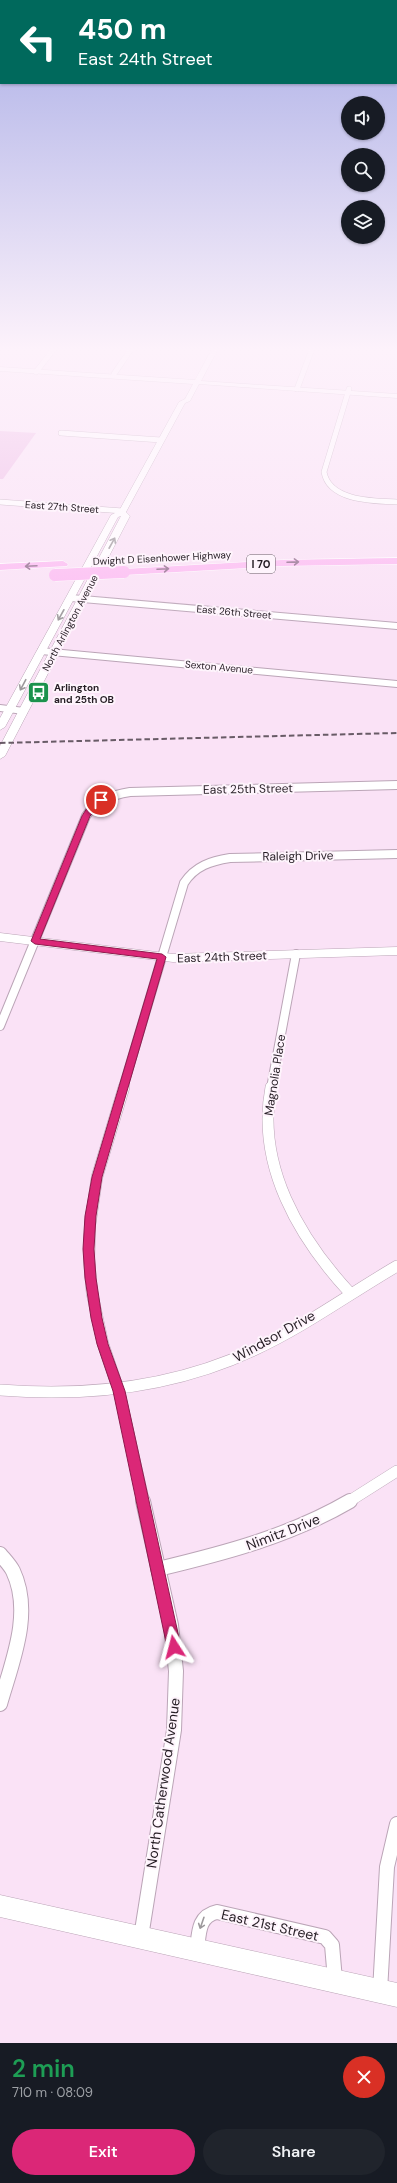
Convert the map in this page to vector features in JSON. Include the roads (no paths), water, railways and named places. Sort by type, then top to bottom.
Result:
[{"type":"highway","name":"Dwight D Eisenhower Highway","points":[[0,567],[114,560]]},
{"type":"highway","name":"Dwight D Eisenhower Highway","points":[[31,577],[282,562],[397,561]]},
{"type":"main road","name":"North Arlington Avenue","points":[[0,727],[5,709],[42,651],[115,515],[123,512],[159,444]]},
{"type":"main road","name":"North Arlington Avenue","points":[[0,756],[126,516],[123,512]]},
{"type":"main road","name":"East 24th Street","points":[[0,937],[173,958],[397,951]]},
{"type":"main road","points":[[0,1906],[388,1993]]},
{"type":"street","points":[[333,444],[324,472],[325,479],[332,487],[346,495],[384,502],[397,502]]},
{"type":"street","name":"East 27th Street","points":[[0,502],[123,512]]},
{"type":"street","name":"East 26th Street","points":[[71,598],[397,626]]},
{"type":"street","name":"Sexton Avenue","points":[[42,651],[397,684]]},
{"type":"street","points":[[5,709],[24,711]]},
{"type":"street","name":"East 25th Street","points":[[35,941],[86,816],[90,809],[101,800],[130,792],[397,785]]},
{"type":"street","name":"Raleigh Drive","points":[[201,865],[214,860],[230,858],[397,854]]},
{"type":"street","name":"North Catherwood Avenue","points":[[140,1938],[176,1707],[176,1671],[173,1640],[119,1391],[103,1344],[93,1300],[89,1254],[90,1216],[101,1160],[184,883],[189,875],[201,865]]},
{"type":"street","points":[[0,1026],[35,941]]},
{"type":"street","name":"Magnolia Place","points":[[296,954],[269,1098],[268,1122],[271,1150],[279,1184],[299,1226],[318,1256],[350,1293]]},
{"type":"street","name":"Windsor Drive","points":[[0,1390],[44,1394],[119,1391],[162,1383],[192,1374],[244,1355],[280,1336],[397,1266]]},
{"type":"street","name":"Nimitz Drive","points":[[158,1569],[250,1546],[282,1535],[330,1513],[397,1471]]},
{"type":"street","points":[[0,1554],[11,1567],[17,1579],[22,1607],[19,1630],[0,1704]]},
{"type":"street","points":[[388,1993],[388,1867],[397,1824]]},
{"type":"street","name":"East 21st Street","points":[[197,1950],[202,1919],[207,1914],[217,1912],[325,1937],[332,1945],[335,1982]]},
{"type":"railway","points":[[0,743],[397,733]]},
{"type":"place","name":"Arlington and 25th OB","points":[[38,693]]}]
